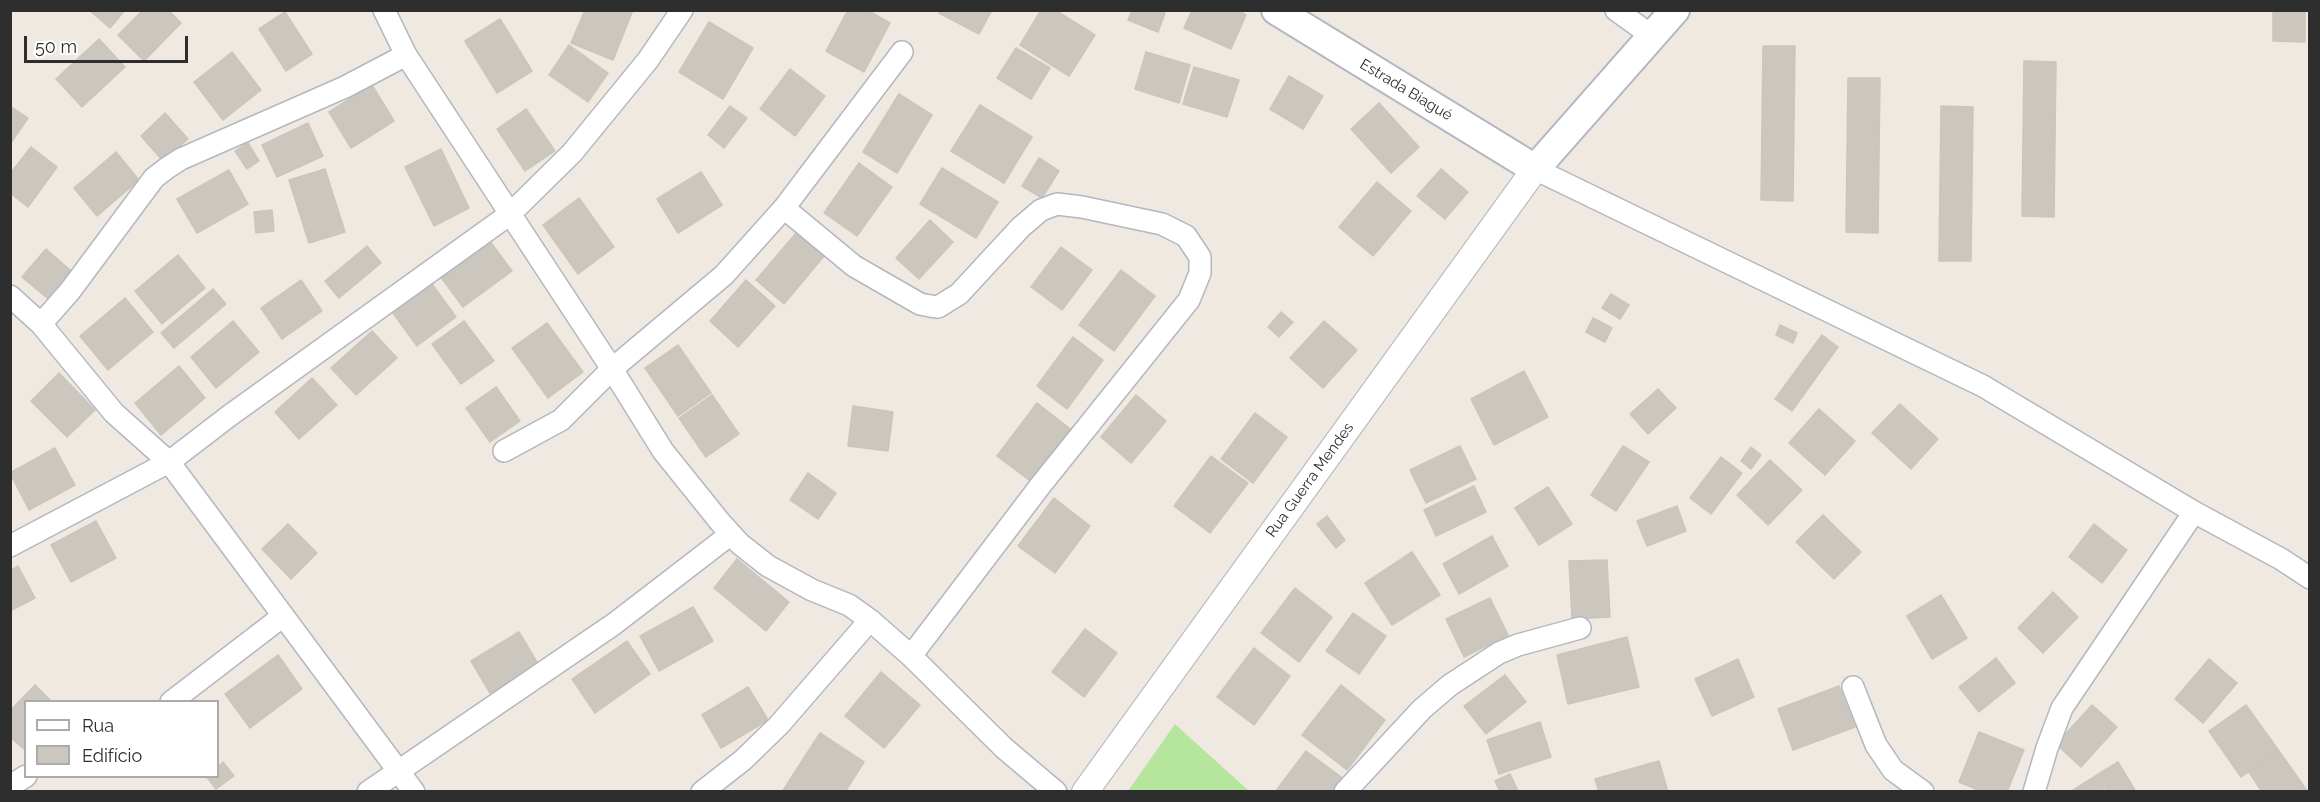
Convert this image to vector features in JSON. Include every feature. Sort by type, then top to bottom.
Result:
[{"type":"main road","name":"Estrada Biagué","points":[[1276,10],[1536,169]]},
{"type":"main road","points":[[1536,169],[1675,10]]},
{"type":"street","points":[[384,10],[406,55],[612,369],[663,451],[731,534],[768,566],[812,590],[849,605],[870,620],[911,656],[1004,748],[1056,792]]},
{"type":"street","points":[[10,546],[170,462],[229,416],[510,214],[579,144],[648,60],[682,10]]},
{"type":"street","points":[[1616,10],[1652,36]]},
{"type":"street","points":[[504,451],[561,420],[612,369],[724,275],[784,208],[902,52]]},
{"type":"street","points":[[41,324],[70,291],[154,178],[166,168],[181,159],[345,87],[406,55]]},
{"type":"street","points":[[1536,169],[1983,386],[2194,512],[2281,559],[2310,578]]},
{"type":"street","name":"Rua Guerra Mendes","points":[[1085,792],[1536,169]]},
{"type":"street","points":[[784,208],[854,266],[920,304],[938,307],[959,294],[1021,227],[1041,210],[1057,204],[1162,224],[1186,236],[1200,257],[1200,273],[1189,300],[1034,494],[911,656]]},
{"type":"street","points":[[10,296],[41,324],[114,413],[170,462],[414,792]]},
{"type":"street","points":[[2034,792],[2062,708],[2194,512]]},
{"type":"street","points":[[368,792],[614,624],[731,534]]},
{"type":"street","points":[[174,700],[283,616]]},
{"type":"street","points":[[702,792],[743,760],[779,726],[870,620]]},
{"type":"street","points":[[1345,792],[1422,709],[1450,685],[1509,649],[1580,628]]},
{"type":"street","points":[[1853,687],[1876,745],[1893,770],[1923,792]]},
{"type":"street","points":[[10,786],[24,777]]},
{"type":"green space","points":[[1175,724],[1249,791],[1128,791]]},
{"type":"building","points":[[89,10],[125,10],[110,28]]},
{"type":"building","points":[[143,10],[168,10],[181,23],[144,61],[118,35]]},
{"type":"building","points":[[585,10],[633,10],[613,60],[571,43]]},
{"type":"building","points":[[848,10],[867,10],[890,23],[864,72],[826,51]]},
{"type":"building","points":[[940,10],[992,10],[979,34],[939,13]]},
{"type":"building","points":[[1041,10],[1055,10],[1095,35],[1069,76],[1020,45]]},
{"type":"building","points":[[1132,10],[1160,10],[1165,13],[1158,32],[1128,20]]},
{"type":"building","points":[[1192,10],[1237,10],[1246,15],[1231,49],[1184,28]]},
{"type":"building","points":[[2273,10],[2305,10],[2305,42],[2273,41]]},
{"type":"building","points":[[285,12],[312,54],[286,71],[259,29]]},
{"type":"building","points":[[500,19],[532,71],[497,93],[465,41]]},
{"type":"building","points":[[709,22],[753,48],[723,99],[679,72]]},
{"type":"building","points":[[99,39],[125,67],[82,107],[56,79]]},
{"type":"building","points":[[569,45],[608,73],[588,102],[549,75]]},
{"type":"building","points":[[1763,46],[1795,46],[1793,201],[1761,200]]},
{"type":"building","points":[[1016,48],[1050,68],[1031,99],[997,78]]},
{"type":"building","points":[[232,52],[261,90],[223,120],[194,82]]},
{"type":"building","points":[[1146,52],[1190,65],[1179,103],[1135,89]]},
{"type":"building","points":[[2024,61],[2056,62],[2054,217],[2022,216]]},
{"type":"building","points":[[1194,67],[1239,80],[1227,117],[1183,104]]},
{"type":"building","points":[[790,69],[825,96],[795,136],[760,109]]},
{"type":"building","points":[[1289,76],[1323,96],[1303,129],[1270,109]]},
{"type":"building","points":[[1848,78],[1880,78],[1878,233],[1846,232]]},
{"type":"building","points":[[372,85],[394,121],[351,148],[329,112]]},
{"type":"building","points":[[899,94],[932,115],[897,173],[863,152]]},
{"type":"building","points":[[1379,103],[1419,147],[1391,173],[1351,129]]},
{"type":"building","points":[[980,105],[1032,137],[1004,183],[951,151]]},
{"type":"building","points":[[10,106],[28,118],[10,144]]},
{"type":"building","points":[[730,106],[747,118],[724,148],[708,135]]},
{"type":"building","points":[[1941,106],[1973,107],[1971,261],[1939,261]]},
{"type":"building","points":[[526,109],[555,151],[525,171],[497,129]]},
{"type":"building","points":[[165,113],[188,139],[163,161],[141,136]]},
{"type":"building","points":[[308,123],[323,156],[277,177],[262,145]]},
{"type":"building","points":[[248,143],[259,161],[247,169],[235,151]]},
{"type":"building","points":[[31,147],[57,167],[28,207],[10,193],[10,174]]},
{"type":"building","points":[[441,149],[469,208],[434,226],[405,167]]},
{"type":"building","points":[[116,152],[139,180],[97,216],[74,188]]},
{"type":"building","points":[[1039,158],[1059,171],[1042,198],[1022,186]]},
{"type":"building","points":[[859,163],[892,187],[857,236],[824,213]]},
{"type":"building","points":[[942,168],[998,202],[976,238],[920,204]]},
{"type":"building","points":[[325,169],[345,232],[309,243],[289,180]]},
{"type":"building","points":[[1441,169],[1468,192],[1445,219],[1417,196]]},
{"type":"building","points":[[229,170],[248,204],[197,233],[177,199]]},
{"type":"building","points":[[701,172],[722,205],[678,233],[657,199]]},
{"type":"building","points":[[1377,182],[1411,211],[1373,256],[1339,227]]},
{"type":"building","points":[[579,198],[614,247],[578,274],[543,225]]},
{"type":"building","points":[[272,210],[274,231],[256,233],[254,212]]},
{"type":"building","points":[[930,220],[953,242],[919,279],[896,258]]},
{"type":"building","points":[[797,232],[824,256],[784,304],[756,280]]},
{"type":"building","points":[[489,240],[512,271],[463,307],[440,276]]},
{"type":"building","points":[[367,246],[381,263],[339,298],[325,281]]},
{"type":"building","points":[[1061,247],[1092,270],[1062,310],[1031,287]]},
{"type":"building","points":[[46,249],[71,271],[47,298],[22,277]]},
{"type":"building","points":[[178,255],[205,288],[162,324],[135,291]]},
{"type":"building","points":[[1121,270],[1155,296],[1114,351],[1079,325]]},
{"type":"building","points":[[301,280],[322,311],[282,339],[261,308]]},
{"type":"building","points":[[746,280],[775,306],[738,347],[710,321]]},
{"type":"building","points":[[432,284],[456,317],[417,346],[393,313]]},
{"type":"building","points":[[213,289],[226,304],[174,348],[161,333]]},
{"type":"building","points":[[1611,294],[1629,305],[1620,319],[1602,308]]},
{"type":"building","points":[[125,298],[153,332],[108,370],[80,336]]},
{"type":"building","points":[[1281,312],[1293,322],[1279,337],[1268,327]]},
{"type":"building","points":[[1593,318],[1612,328],[1605,342],[1586,332]]},
{"type":"building","points":[[233,321],[259,352],[216,388],[191,357]]},
{"type":"building","points":[[464,321],[494,361],[461,384],[432,344]]},
{"type":"building","points":[[1324,321],[1357,350],[1323,388],[1290,358]]},
{"type":"building","points":[[547,323],[583,372],[548,398],[512,348]]},
{"type":"building","points":[[1780,325],[1797,333],[1793,343],[1776,335]]},
{"type":"building","points":[[372,331],[397,358],[356,395],[331,368]]},
{"type":"building","points":[[1822,335],[1838,347],[1792,411],[1775,399]]},
{"type":"building","points":[[1073,337],[1103,360],[1067,409],[1037,386]]},
{"type":"building","points":[[678,345],[711,393],[678,416],[645,368]]},
{"type":"building","points":[[179,366],[205,398],[161,435],[135,403]]},
{"type":"building","points":[[1524,371],[1548,417],[1494,445],[1471,399]]},
{"type":"building","points":[[59,373],[95,410],[67,437],[31,401]]},
{"type":"building","points":[[312,378],[337,405],[299,439],[275,412]]},
{"type":"building","points":[[496,387],[520,421],[490,442],[466,408]]},
{"type":"building","points":[[1658,389],[1676,408],[1648,434],[1630,414]]},
{"type":"building","points":[[712,395],[739,434],[706,457],[679,418]]},
{"type":"building","points":[[1136,395],[1166,421],[1131,463],[1101,437]]},
{"type":"building","points":[[1037,403],[1073,431],[1033,483],[997,456]]},
{"type":"building","points":[[1900,404],[1938,439],[1911,469],[1872,433]]},
{"type":"building","points":[[853,406],[893,412],[888,451],[848,446]]},
{"type":"building","points":[[1819,409],[1855,441],[1825,475],[1789,443]]},
{"type":"building","points":[[1255,413],[1287,437],[1253,483],[1221,459]]},
{"type":"building","points":[[1460,446],[1476,479],[1426,503],[1410,470]]},
{"type":"building","points":[[1623,446],[1649,462],[1616,511],[1591,495]]},
{"type":"building","points":[[1751,447],[1761,455],[1751,469],[1741,461]]},
{"type":"building","points":[[55,448],[75,485],[29,510],[10,473]]},
{"type":"building","points":[[1211,456],[1248,483],[1210,533],[1174,506]]},
{"type":"building","points":[[1721,457],[1742,473],[1711,514],[1690,498]]},
{"type":"building","points":[[1770,460],[1802,490],[1768,525],[1737,495]]},
{"type":"building","points":[[808,473],[836,493],[818,519],[790,500]]},
{"type":"building","points":[[1474,486],[1486,512],[1436,536],[1424,510]]},
{"type":"building","points":[[1548,487],[1572,524],[1539,545],[1515,508]]},
{"type":"building","points":[[1054,498],[1090,526],[1055,573],[1018,546]]},
{"type":"building","points":[[1677,506],[1686,531],[1647,546],[1637,521]]},
{"type":"building","points":[[1823,515],[1861,552],[1834,579],[1796,542]]},
{"type":"building","points":[[1327,516],[1345,540],[1336,548],[1317,524]]},
{"type":"building","points":[[96,521],[116,558],[71,582],[51,545]]},
{"type":"building","points":[[288,524],[317,553],[291,579],[262,549]]},
{"type":"building","points":[[2094,524],[2127,550],[2102,583],[2069,557]]},
{"type":"building","points":[[1492,536],[1508,566],[1459,594],[1443,564]]},
{"type":"building","points":[[1412,552],[1440,595],[1392,625],[1365,583]]},
{"type":"building","points":[[737,559],[789,602],[766,631],[714,588]]},
{"type":"building","points":[[1607,560],[1610,617],[1572,619],[1569,561]]},
{"type":"building","points":[[18,566],[35,598],[10,611],[10,571]]},
{"type":"building","points":[[1295,588],[1332,617],[1299,662],[1261,633]]},
{"type":"building","points":[[2053,592],[2078,617],[2043,653],[2018,628]]},
{"type":"building","points":[[1941,595],[1967,638],[1932,659],[1907,616]]},
{"type":"building","points":[[1490,598],[1508,635],[1464,657],[1446,619]]},
{"type":"building","points":[[693,607],[713,641],[659,671],[640,636]]},
{"type":"building","points":[[1353,613],[1386,636],[1359,674],[1326,651]]},
{"type":"building","points":[[1085,629],[1117,653],[1084,697],[1052,672]]},
{"type":"building","points":[[519,632],[538,664],[490,693],[471,661]]},
{"type":"building","points":[[1627,637],[1639,687],[1568,704],[1557,655]]},
{"type":"building","points":[[627,641],[650,674],[595,713],[572,679]]},
{"type":"building","points":[[1254,648],[1290,676],[1254,725],[1217,697]]},
{"type":"building","points":[[278,655],[302,689],[250,728],[225,694]]},
{"type":"building","points":[[1996,658],[2015,683],[1979,712],[1959,687]]},
{"type":"building","points":[[1738,659],[1754,697],[1712,716],[1695,679]]},
{"type":"building","points":[[2209,659],[2237,683],[2203,723],[2175,699]]},
{"type":"building","points":[[881,672],[920,705],[884,748],[845,716]]},
{"type":"building","points":[[1505,675],[1526,702],[1486,734],[1464,706]]},
{"type":"building","points":[[35,685],[50,700],[24,700],[24,749],[10,737],[10,711]]},
{"type":"building","points":[[1341,685],[1385,720],[1347,770],[1302,735]]},
{"type":"building","points":[[1839,686],[1855,727],[1793,750],[1778,709]]},
{"type":"building","points":[[748,687],[768,720],[721,748],[702,715]]},
{"type":"building","points":[[2092,705],[2117,727],[2081,767],[2056,744]]},
{"type":"building","points":[[2246,705],[2279,751],[2241,777],[2209,731]]},
{"type":"building","points":[[1540,722],[1551,757],[1499,774],[1487,740]]},
{"type":"building","points":[[1979,732],[2024,750],[2007,792],[1983,792],[1959,782]]},
{"type":"building","points":[[820,733],[864,762],[845,792],[782,792]]},
{"type":"building","points":[[1306,751],[1344,779],[1335,792],[1275,792]]},
{"type":"building","points":[[2279,751],[2308,792],[2262,792],[2249,772]]},
{"type":"building","points":[[1659,761],[1668,792],[1599,792],[1595,779]]},
{"type":"building","points":[[223,762],[234,776],[216,789],[208,778],[219,778],[219,766]]},
{"type":"building","points":[[2118,762],[2136,792],[2108,792],[2105,788],[2099,792],[2070,792]]},
{"type":"building","points":[[1510,774],[1518,791],[1500,792],[1495,781]]}]
